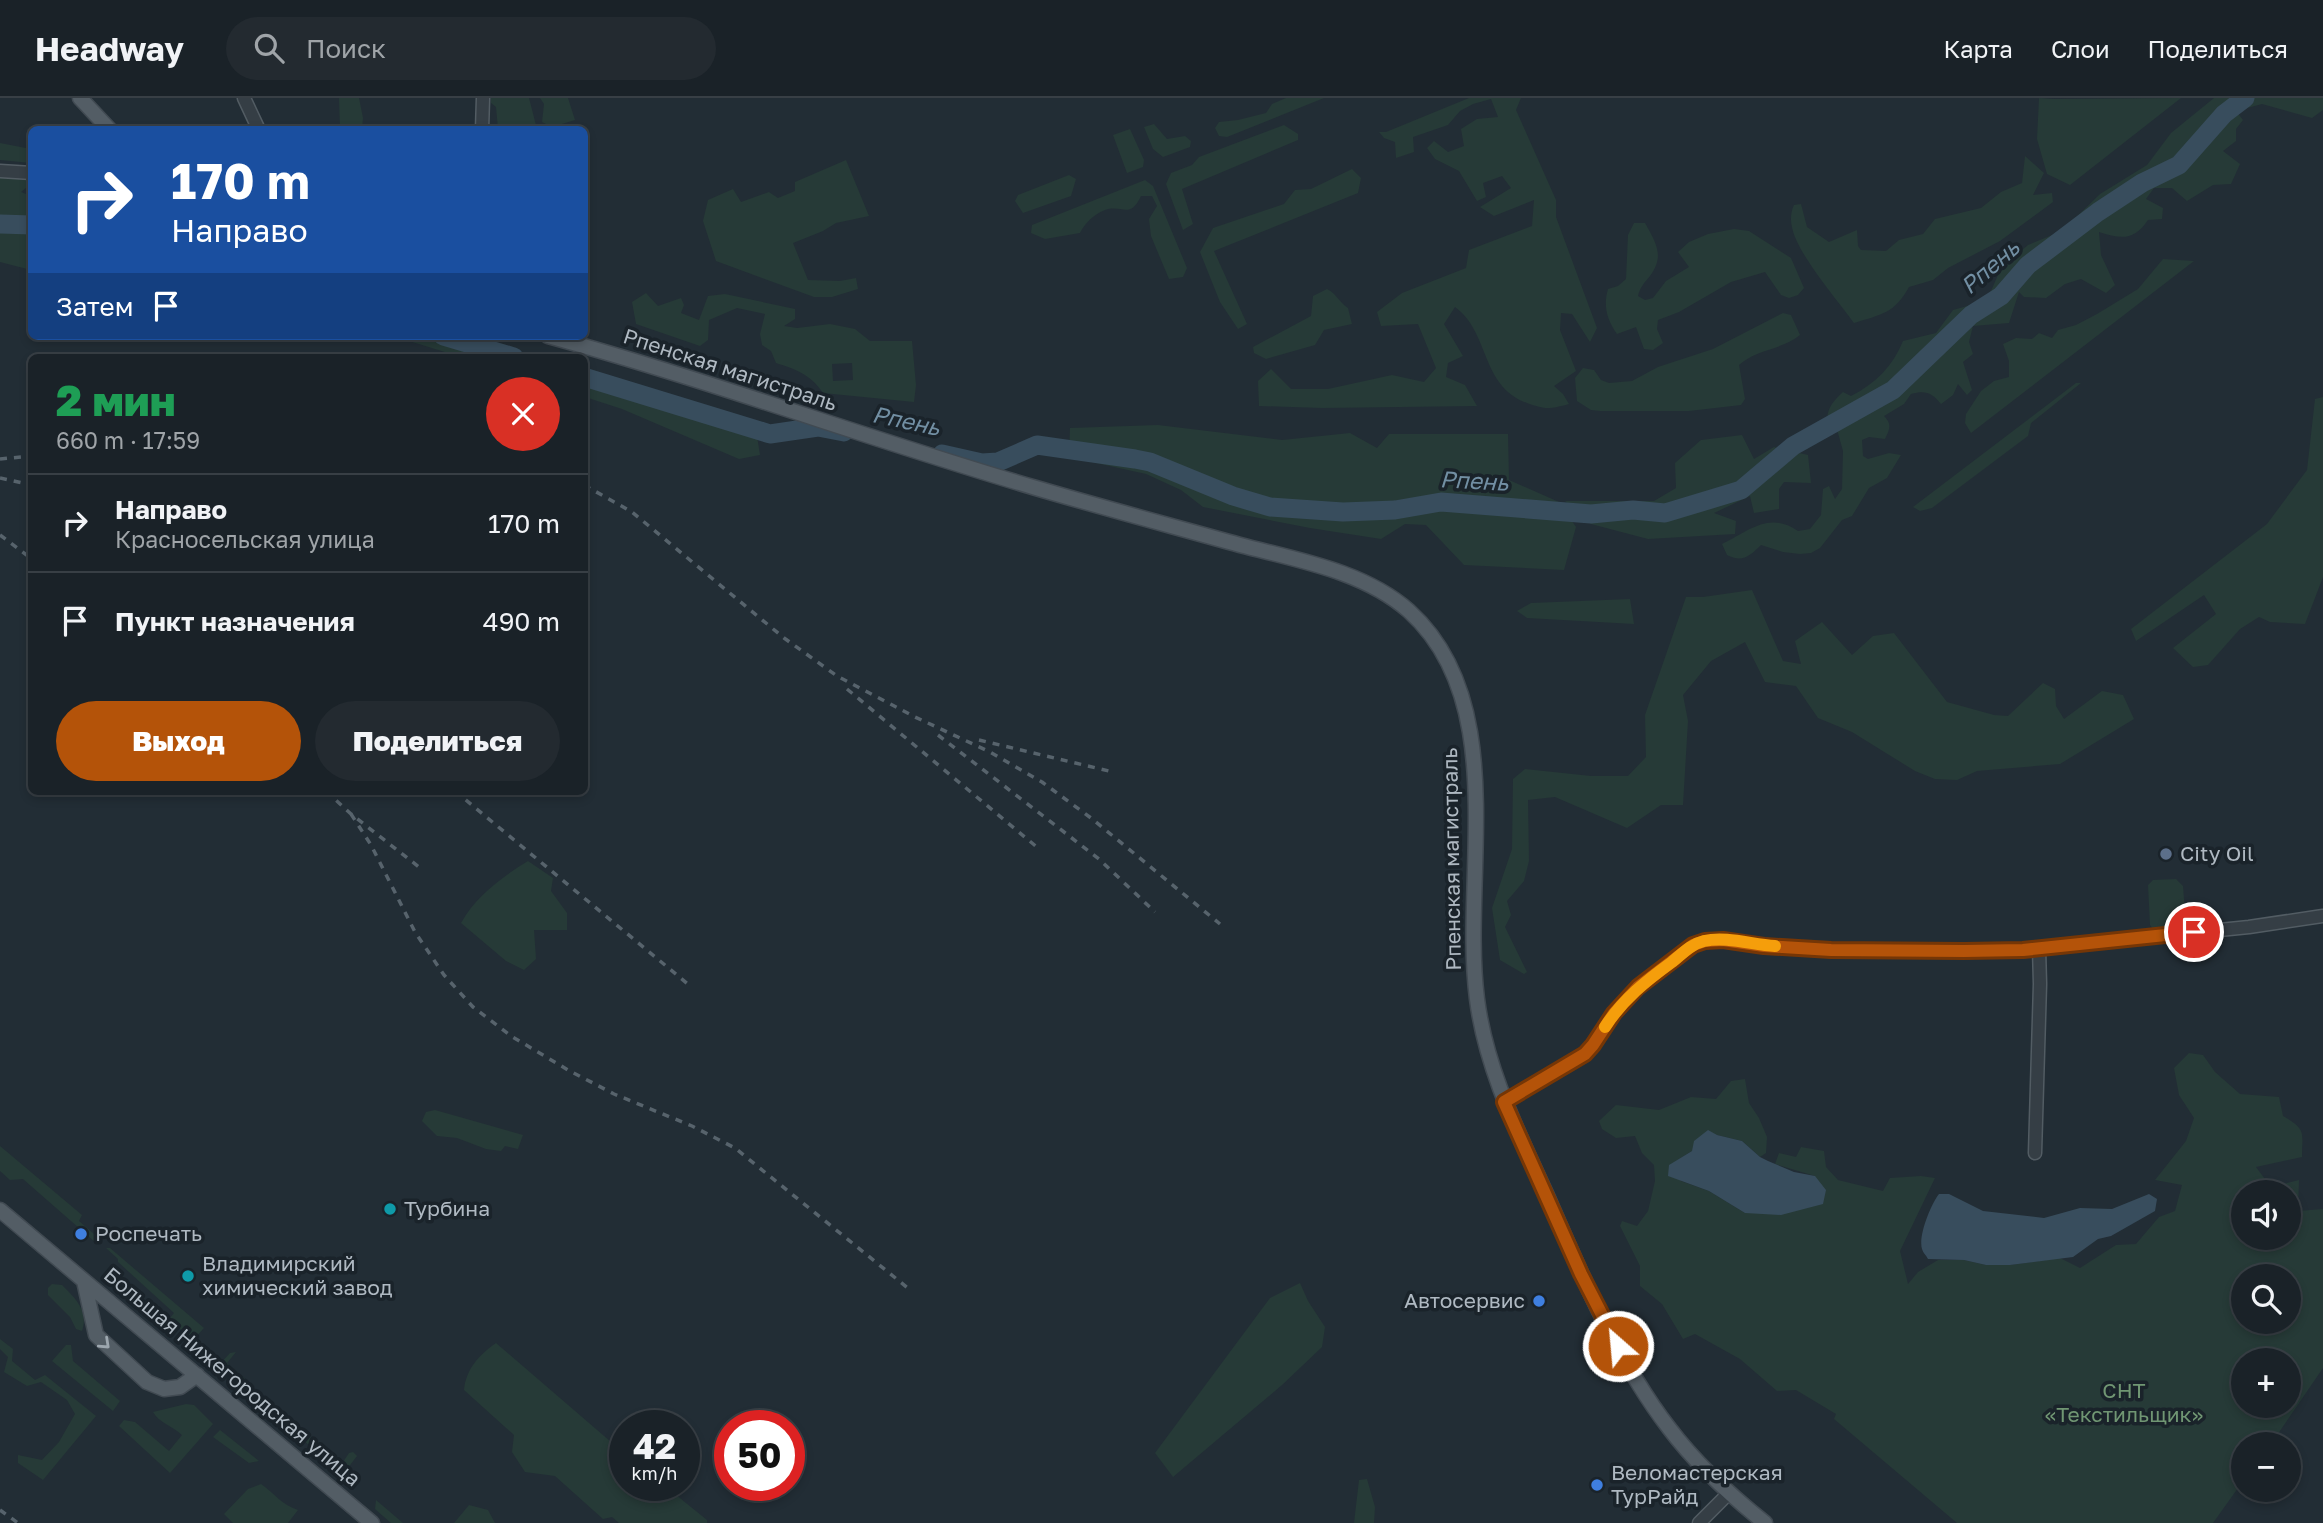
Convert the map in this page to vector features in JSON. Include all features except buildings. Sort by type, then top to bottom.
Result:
[{"type":"main road","points":[[80,98],[107,126]]},
{"type":"main road","name":"Рпенская магистраль","points":[[562,340],[1036,488],[1306,562],[1368,583],[1411,613],[1450,665],[1463,700],[1470,732],[1474,794],[1474,962],[1477,1001],[1491,1065],[1504,1102],[1581,1274],[1631,1370],[1669,1429],[1729,1493],[1765,1523]]},
{"type":"main road","name":"Рпенская магистраль","points":[[579,340],[591,348]]},
{"type":"main road","name":"Большая Нижегородская улица","points":[[0,1210],[372,1523]]},
{"type":"main road","points":[[84,1280],[96,1335],[147,1382],[164,1389],[180,1387],[197,1375]]},
{"type":"street","points":[[244,98],[257,126]]},
{"type":"street","points":[[482,126],[483,98]]},
{"type":"street","points":[[0,171],[28,173]]},
{"type":"street","points":[[1504,1102],[1585,1054],[1614,1013],[1638,987],[1693,945],[1705,941],[1723,940],[1764,946],[1831,950],[1964,951],[2039,948],[2249,927],[2323,916]]},
{"type":"street","points":[[2035,1153],[2039,948]]},
{"type":"street","points":[[1699,1523],[1729,1493]]},
{"type":"green space","points":[[339,98],[359,98],[362,126],[340,126]]},
{"type":"green space","points":[[491,98],[529,98],[536,126],[498,126],[496,107],[491,103]]},
{"type":"green space","points":[[540,98],[568,98],[575,120],[555,126],[542,122],[544,104]]},
{"type":"green space","points":[[1286,98],[1324,98],[1227,137],[1219,136],[1215,128],[1219,122],[1266,113],[1272,104]]},
{"type":"green space","points":[[1469,98],[1521,98],[1516,110],[1556,200],[1556,217],[1597,328],[1590,342],[1572,314],[1561,313],[1560,330],[1576,371],[1554,386],[1569,404],[1544,408],[1512,395],[1493,372],[1474,330],[1455,307],[1444,324],[1463,356],[1448,363],[1446,377],[1465,385],[1477,406],[1259,406],[1258,381],[1271,369],[1291,389],[1328,389],[1392,375],[1424,382],[1436,368],[1418,324],[1381,326],[1377,312],[1402,293],[1466,268],[1469,250],[1532,226],[1534,200],[1494,216],[1480,207],[1511,188],[1502,176],[1483,183],[1486,197],[1477,201],[1459,171],[1435,159],[1427,148],[1434,141],[1448,152],[1464,146],[1461,129],[1477,119],[1498,117],[1491,99],[1460,111],[1448,125],[1413,137],[1414,152],[1396,158],[1395,142],[1384,138],[1379,132],[1386,132]]},
{"type":"green space","points":[[2039,98],[2181,98],[2070,185],[2047,174],[2037,139]]},
{"type":"green space","points":[[2214,98],[2323,98],[2323,110],[2312,118],[2262,104],[2236,111],[2243,120],[2236,129],[2236,141],[2223,151],[2240,164],[2231,184],[2213,185],[2187,201],[2172,188],[2154,188],[2146,199],[2163,208],[2162,219],[2148,220],[2132,235],[2120,237],[2099,232],[2101,255],[2115,285],[2106,293],[2081,279],[2065,284],[2046,298],[2024,297],[2019,292],[2009,323],[1973,326],[1969,342],[1973,354],[1963,362],[1972,390],[1967,395],[1958,384],[1953,395],[1941,404],[1928,393],[1911,394],[1904,404],[1884,416],[1889,427],[1885,439],[1869,437],[1862,440],[1863,456],[1868,459],[1889,453],[1901,455],[1887,478],[1869,488],[1852,516],[1842,520],[1820,548],[1811,553],[1800,554],[1761,545],[1746,557],[1727,555],[1722,544],[1759,525],[1778,523],[1798,531],[1810,529],[1821,515],[1823,489],[1829,486],[1835,499],[1842,489],[1843,451],[1838,433],[1827,419],[1830,407],[1843,392],[1851,396],[1868,386],[1888,366],[1903,341],[1936,333],[1953,310],[1978,303],[1991,291],[2001,268],[2028,245],[2062,231],[2100,194],[2147,165],[2171,133]]},
{"type":"green space","points":[[1154,124],[1167,139],[1185,136],[1191,141],[1190,147],[1163,157],[1153,149],[1144,127]]},
{"type":"green space","points":[[1284,125],[1298,134],[1298,140],[1182,189],[1193,224],[1183,230],[1166,184],[1171,173],[1192,165],[1199,157]]},
{"type":"green space","points":[[1130,129],[1144,160],[1143,167],[1127,173],[1113,135]]},
{"type":"green space","points":[[0,143],[28,148],[28,163],[0,160]]},
{"type":"green space","points":[[2025,156],[2044,173],[2033,195],[2052,193],[2053,202],[2000,241],[1948,268],[1933,280],[1909,287],[1898,303],[1880,315],[1854,323],[1809,263],[1795,237],[1791,224],[1792,213],[1794,205],[1801,204],[1807,227],[1829,242],[1857,230],[1858,246],[1861,250],[1886,251],[1899,240],[1923,234],[1935,219],[1981,208],[2001,192],[2022,183]]},
{"type":"green space","points":[[846,160],[869,216],[836,223],[793,243],[808,280],[840,281],[856,278],[858,289],[832,297],[814,297],[716,261],[703,221],[708,200],[733,189],[741,202],[769,192],[778,198],[795,191],[795,182]]},
{"type":"green space","points":[[1352,169],[1361,178],[1358,193],[1214,251],[1247,324],[1238,329],[1220,302],[1200,252],[1213,228],[1284,204],[1295,190],[1311,189]]},
{"type":"green space","points":[[1069,175],[1076,179],[1071,196],[1023,213],[1015,201],[1018,195]]},
{"type":"green space","points":[[28,176],[28,186],[21,192],[28,195],[28,269],[0,262],[0,177]]},
{"type":"green space","points":[[1145,180],[1153,186],[1187,268],[1183,277],[1169,279],[1151,236],[1149,219],[1157,206],[1152,196],[1141,196],[1129,209],[1101,212],[1090,219],[1080,233],[1045,239],[1031,233],[1032,225]]},
{"type":"green space","points":[[1634,223],[1645,223],[1653,237],[1658,256],[1655,269],[1641,287],[1638,296],[1645,300],[1653,298],[1666,281],[1689,267],[1678,252],[1689,242],[1708,234],[1734,229],[1749,231],[1791,258],[1804,288],[1798,295],[1789,298],[1781,295],[1765,272],[1731,282],[1679,312],[1658,320],[1657,329],[1663,343],[1653,350],[1644,349],[1636,327],[1617,334],[1608,318],[1606,307],[1608,289],[1618,286],[1626,279],[1628,235]]},
{"type":"green space","points":[[2163,259],[2194,261],[1971,433],[1965,423],[1966,414],[1981,391],[1994,381],[2009,377],[2009,361],[2003,344],[2016,338],[2032,339],[2039,333],[2052,338],[2058,330],[2076,325],[2138,289]]},
{"type":"green space","points":[[1327,289],[1348,308],[1352,324],[1324,330],[1315,345],[1266,359],[1254,353],[1253,347],[1311,316],[1313,296]]},
{"type":"green space","points":[[646,293],[658,306],[681,298],[684,305],[681,313],[699,320],[708,296],[725,294],[795,309],[795,319],[784,326],[797,328],[830,324],[855,329],[870,341],[912,341],[916,385],[914,402],[823,393],[802,374],[776,363],[771,351],[762,345],[760,334],[765,314],[737,308],[709,320],[708,340],[700,346],[636,324],[632,302]],"holes":[[[852,363],[853,380],[833,381],[832,364]]]},
{"type":"green space","points":[[1783,313],[1791,315],[1800,335],[1739,365],[1745,399],[1741,405],[1689,411],[1600,411],[1591,410],[1577,401],[1575,378],[1583,368],[1594,370],[1601,380],[1609,383],[1632,381],[1658,367],[1713,349]]},
{"type":"green space","points":[[406,340],[443,340],[490,354],[451,354]]},
{"type":"green space","points":[[2076,383],[2081,383],[2031,423],[2028,436],[1932,508],[1920,511],[1913,507]]},
{"type":"green space","points":[[588,384],[757,436],[760,455],[739,459],[622,409],[588,398]]},
{"type":"green space","points":[[2323,397],[2323,577],[2305,624],[2270,622],[2259,617],[2240,629],[2208,665],[2193,667],[2173,648],[2216,614],[2204,595],[2136,641],[2131,629],[2267,524],[2307,470],[2315,399]]},
{"type":"green space","points":[[1158,425],[1282,440],[1350,433],[1377,448],[1389,434],[1508,434],[1509,480],[1559,502],[1576,527],[1564,570],[1464,565],[1426,525],[1405,524],[1381,539],[1203,507],[1181,490],[1146,474],[1069,457],[1070,428]]},
{"type":"green space","points":[[1742,435],[1754,459],[1774,447],[1808,455],[1811,483],[1784,482],[1779,489],[1779,509],[1754,513],[1750,496],[1714,513],[1736,521],[1735,534],[1648,539],[1591,524],[1565,501],[1654,501],[1676,488],[1675,463],[1701,440]]},
{"type":"green space","points":[[1752,590],[1783,661],[1801,664],[1795,641],[1822,622],[1852,655],[1873,636],[1894,633],[1947,702],[1994,715],[2008,716],[2043,683],[2055,689],[2056,706],[2064,719],[2102,691],[2123,695],[2134,719],[2060,764],[1977,771],[1957,780],[1935,779],[1915,771],[1852,732],[1818,718],[1796,686],[1765,682],[1745,642],[1711,661],[1683,695],[1688,721],[1683,805],[1661,805],[1627,828],[1555,797],[1528,800],[1529,861],[1524,881],[1507,901],[1511,915],[1505,927],[1527,972],[1524,974],[1500,960],[1492,908],[1512,849],[1513,779],[1525,769],[1591,776],[1628,776],[1646,757],[1645,715],[1686,597]]},
{"type":"green space","points":[[1630,599],[1634,624],[1527,618],[1517,611],[1531,603]]},
{"type":"green space","points":[[528,861],[553,878],[551,891],[567,913],[567,930],[534,930],[536,959],[524,970],[506,961],[461,923],[474,904],[490,888]]},
{"type":"green space","points":[[2176,879],[2183,886],[2186,924],[2182,932],[2157,934],[2150,925],[2148,885],[2153,880]]},
{"type":"green space","name":"СНТ «Текстильщик»","points":[[2189,1053],[2203,1055],[2215,1072],[2240,1094],[2279,1097],[2283,1116],[2302,1132],[2302,1157],[2256,1167],[2266,1180],[2231,1180],[2231,1250],[2301,1250],[2301,1211],[2323,1209],[2323,1368],[2301,1400],[2301,1348],[2231,1348],[2231,1418],[2289,1418],[2279,1432],[2231,1432],[2231,1498],[2213,1523],[1957,1523],[1834,1419],[1836,1414],[1796,1390],[1777,1391],[1740,1359],[1695,1334],[1683,1339],[1662,1304],[1640,1286],[1640,1266],[1620,1226],[1622,1221],[1637,1226],[1648,1211],[1655,1181],[1654,1165],[1642,1153],[1635,1136],[1616,1138],[1602,1129],[1599,1121],[1616,1105],[1659,1110],[1691,1097],[1716,1099],[1731,1081],[1745,1079],[1749,1103],[1767,1137],[1766,1153],[1760,1157],[1742,1141],[1717,1135],[1670,1165],[1681,1181],[1709,1191],[1745,1213],[1815,1176],[1775,1164],[1779,1153],[1796,1157],[1801,1147],[1824,1151],[1826,1167],[1838,1180],[1883,1191],[1890,1178],[1935,1178],[1900,1251],[1908,1284],[1918,1272],[1938,1260],[2010,1265],[2060,1258],[2080,1268],[2116,1245],[2136,1244],[2159,1217],[2175,1211],[2182,1185],[2155,1180],[2186,1141],[2194,1118],[2179,1095],[2174,1068]]},
{"type":"green space","points":[[435,1110],[523,1135],[518,1149],[505,1146],[501,1151],[486,1149],[457,1138],[437,1136],[422,1121],[426,1112]]},
{"type":"green space","points":[[0,1146],[82,1215],[79,1221],[95,1235],[95,1242],[23,1179],[10,1180],[0,1171]]},
{"type":"green space","points":[[106,1248],[110,1248],[204,1328],[193,1340],[169,1319],[174,1313]]},
{"type":"green space","points":[[1300,1283],[1325,1327],[1322,1347],[1282,1385],[1173,1477],[1155,1453],[1270,1298]]},
{"type":"green space","points":[[52,1284],[62,1285],[79,1305],[84,1317],[82,1331],[76,1329],[70,1317],[48,1295],[48,1288]]},
{"type":"green space","points":[[0,1339],[13,1349],[12,1361],[35,1380],[45,1375],[96,1416],[43,1480],[18,1463],[18,1455],[42,1460],[59,1442],[75,1414],[67,1400],[41,1382],[27,1386],[4,1372],[8,1357],[0,1349]]},
{"type":"green space","points":[[496,1343],[609,1440],[609,1501],[684,1501],[707,1520],[707,1523],[619,1523],[612,1517],[603,1519],[555,1476],[525,1472],[512,1452],[514,1435],[464,1390],[467,1375],[484,1352]]},
{"type":"green space","points":[[66,1345],[71,1345],[73,1361],[120,1401],[113,1411],[52,1361]]},
{"type":"green space","points":[[236,1352],[227,1363],[251,1384],[246,1390],[221,1369],[220,1364],[230,1353]]},
{"type":"green space","points":[[258,1394],[322,1447],[322,1453],[317,1452],[256,1399]]},
{"type":"green space","points":[[186,1404],[194,1405],[213,1424],[170,1473],[119,1426],[124,1420],[135,1422],[169,1451],[182,1435],[153,1412]]},
{"type":"green space","points":[[220,1430],[259,1461],[249,1463],[213,1437]]},
{"type":"green space","points":[[353,1452],[357,1456],[344,1473],[329,1462],[333,1458],[343,1462],[349,1453]]},
{"type":"green space","points":[[1367,1479],[1375,1507],[1374,1523],[1354,1523],[1359,1480]]},
{"type":"green space","points":[[261,1484],[298,1510],[288,1523],[233,1523],[224,1514],[248,1489]]},
{"type":"green space","points":[[376,1500],[403,1523],[391,1523],[375,1509]]},
{"type":"green space","points":[[469,1505],[488,1510],[495,1523],[454,1523]]},
{"type":"water","points":[[1708,1130],[1742,1141],[1768,1161],[1794,1172],[1815,1176],[1826,1190],[1823,1204],[1781,1215],[1745,1213],[1709,1191],[1668,1176],[1669,1165],[1692,1151],[1694,1141]]},
{"type":"water","points":[[1939,1194],[1949,1194],[1983,1211],[2044,1218],[2080,1208],[2112,1209],[2149,1194],[2157,1199],[2155,1211],[2111,1236],[2098,1239],[2073,1257],[2010,1265],[1986,1265],[1964,1260],[1928,1259],[1924,1253],[1921,1243],[1924,1229],[1929,1212]]},
{"type":"waterway","name":"Рпень","points":[[942,454],[982,463],[998,462],[1037,445],[1135,459],[1150,462],[1233,496],[1270,507],[1343,512],[1395,510],[1441,502],[1591,514],[1633,510],[1665,513],[1741,490],[1793,446],[1893,390],[1971,315],[2001,296],[2028,265],[2098,212],[2142,183],[2179,165],[2224,114],[2245,98]]},
{"type":"waterway","name":"Рпень","points":[[0,224],[28,225]]},
{"type":"waterway","name":"Рпень","points":[[457,340],[504,354]]},
{"type":"waterway","name":"Рпень","points":[[588,378],[770,434],[818,427],[844,432]]},
{"type":"railway","points":[[0,459],[28,456]]},
{"type":"railway","points":[[0,478],[28,484]]},
{"type":"railway","points":[[588,487],[632,512],[784,638],[837,676],[990,752],[1042,782],[1091,818],[1220,924]]},
{"type":"railway","points":[[0,535],[28,556]]},
{"type":"railway","points":[[847,689],[1038,848]]},
{"type":"railway","points":[[938,735],[1099,859],[1155,912]]},
{"type":"railway","points":[[979,740],[1109,771]]},
{"type":"railway","points":[[330,795],[419,867]]},
{"type":"railway","points":[[460,795],[689,985]]},
{"type":"railway","points":[[351,814],[371,845],[415,932],[444,975],[473,1007],[511,1036],[568,1070],[614,1094],[692,1126],[735,1148],[909,1289]]},
{"type":"railway","points":[[0,1510],[18,1523]]},
{"type":"slow traffic","points":[[1605,1027],[1638,987],[1693,945],[1723,940],[1775,946]]},
{"type":"place","name":"City Oil","points":[[2166,854]]},
{"type":"place","name":"Турбина","points":[[390,1209]]},
{"type":"place","name":"Роспечать","points":[[81,1234]]},
{"type":"place","name":"Владимирский химический завод","points":[[188,1276]]},
{"type":"place","name":"Автосервис","points":[[1539,1301]]},
{"type":"place","name":"Веломастерская ТурРайд","points":[[1597,1485]]},
{"type":"route","points":[[1618,1346],[1581,1274],[1504,1102],[1585,1054],[1614,1013],[1638,987],[1693,945],[1723,940],[1764,946],[1831,950],[2023,950],[2194,932]]}]
